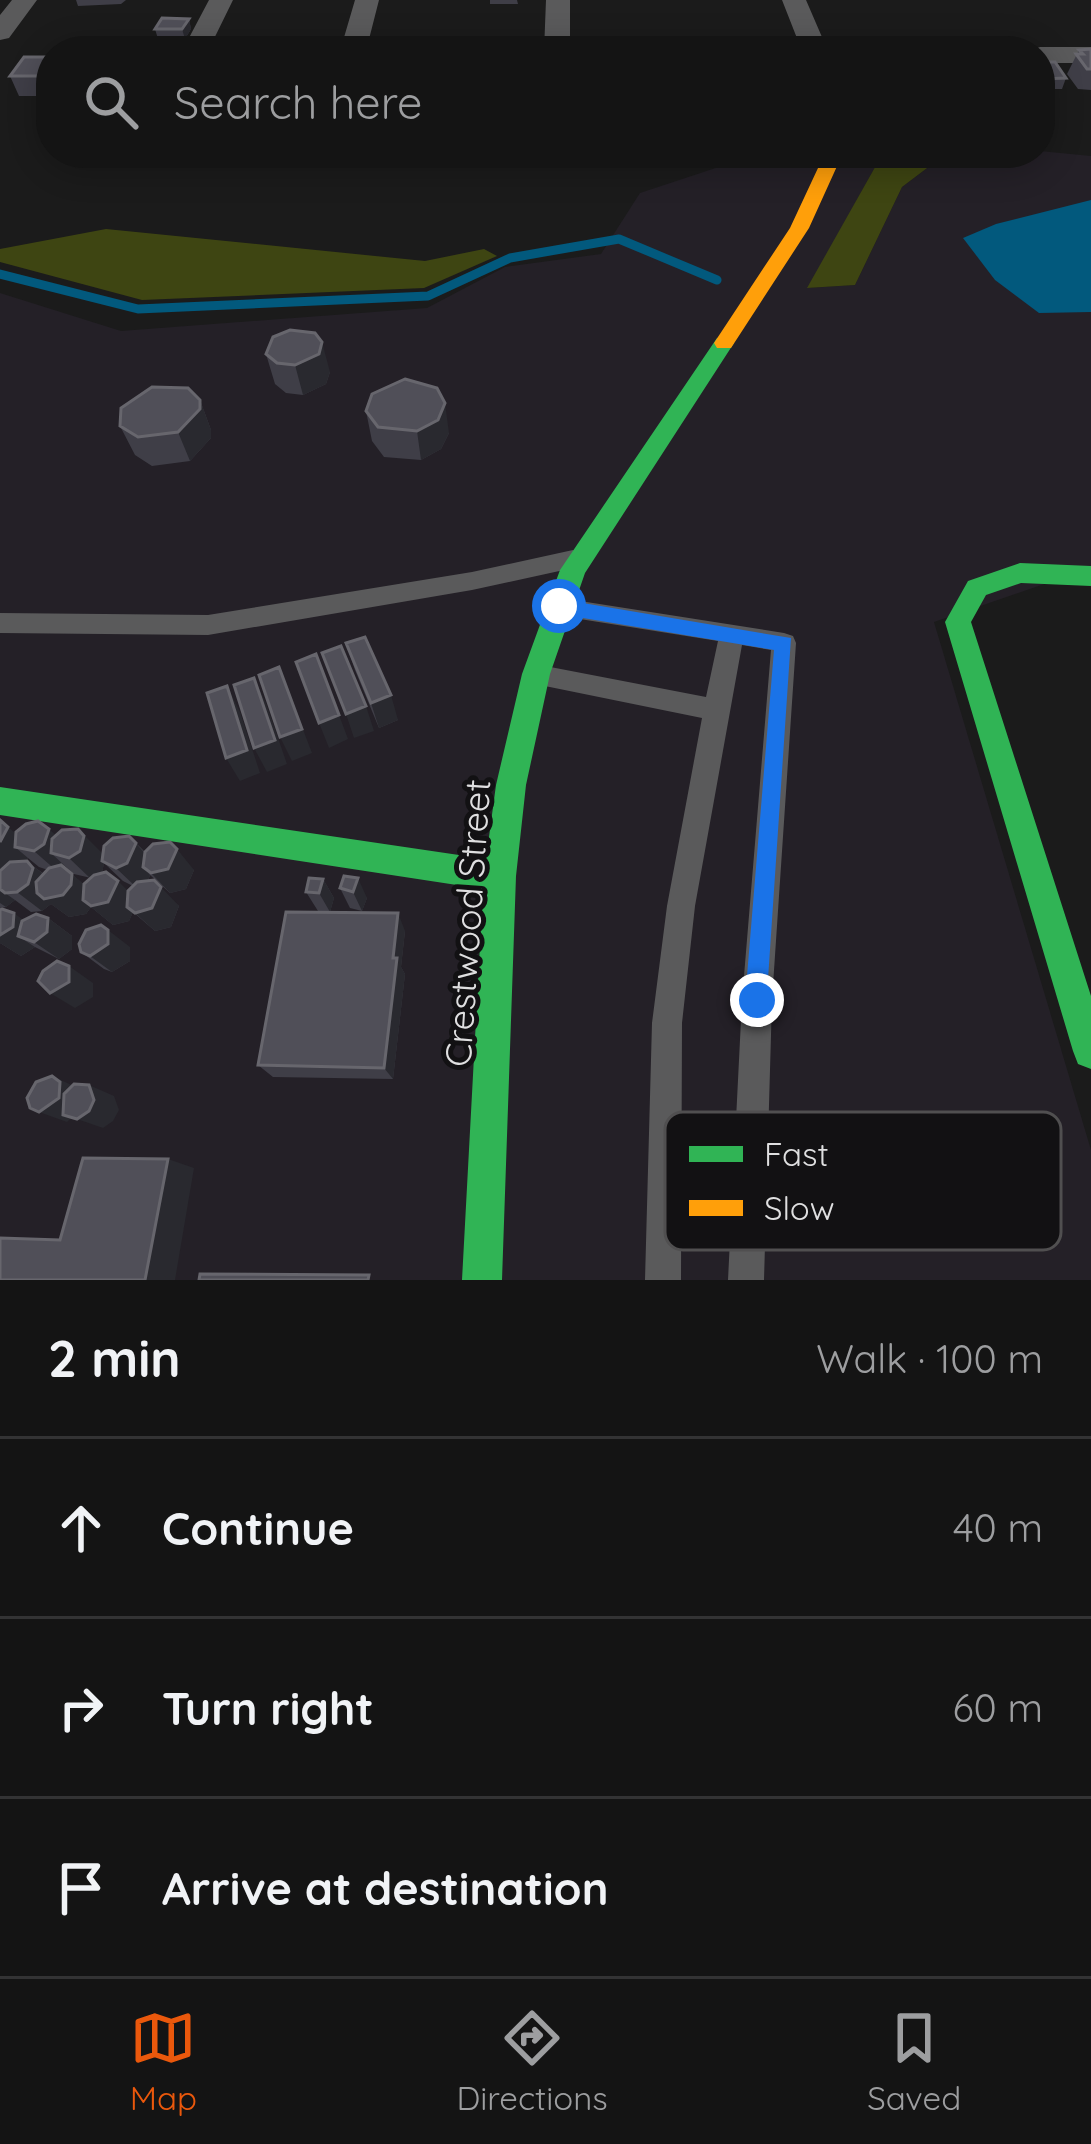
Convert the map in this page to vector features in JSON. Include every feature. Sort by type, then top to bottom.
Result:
[{"type":"street","points":[[203,36],[221,0]]},
{"type":"street","points":[[357,36],[367,0]]},
{"type":"street","points":[[557,0],[557,36]]},
{"type":"street","points":[[794,0],[809,36]]},
{"type":"street","points":[[1055,56],[1091,56]]},
{"type":"street","name":"Crestwood Street","points":[[482,1280],[500,876],[511,785],[536,674],[581,557],[800,229],[829,168]]},
{"type":"street","points":[[1091,576],[1021,573],[977,588],[958,622],[1091,1052]]},
{"type":"street","points":[[0,802],[500,876]]},
{"type":"lane","points":[[0,622],[208,625],[472,581],[581,557]]},
{"type":"lane","points":[[559,606],[784,644],[753,1112]]},
{"type":"lane","points":[[666,1112],[667,1023],[681,906],[732,633]]},
{"type":"lane","points":[[536,674],[716,710]]},
{"type":"lane","points":[[663,1280],[665,1152]]},
{"type":"lane","points":[[746,1280],[747,1250]]},
{"type":"shaded area","points":[[1055,152],[1091,156],[1091,568],[934,622],[1091,1150],[1091,1280],[0,1280],[0,293],[121,331],[427,308],[505,267],[601,254],[640,193],[716,168],[875,168],[808,288],[855,285],[902,187],[927,168],[1055,168]]},
{"type":"green space","points":[[875,168],[927,168],[902,187],[855,285],[807,288]]},
{"type":"green space","points":[[106,229],[425,261],[484,249],[497,256],[424,288],[142,300],[0,262],[0,249]]},
{"type":"water","points":[[1091,200],[1091,312],[1039,313],[995,280],[963,238],[996,224]]},
{"type":"building","points":[[162,18],[189,19],[182,29],[155,29]]},
{"type":"building","points":[[1091,49],[1091,69],[1087,69],[1076,54]]},
{"type":"building","points":[[24,57],[36,57],[36,76],[10,76]]},
{"type":"building","points":[[1055,62],[1066,78],[1055,78]]},
{"type":"building","points":[[290,330],[315,333],[322,342],[319,354],[295,365],[277,363],[266,354],[273,337]]},
{"type":"building","points":[[405,379],[437,388],[445,403],[438,420],[417,431],[378,427],[366,411],[372,394]]},
{"type":"building","points":[[152,387],[188,388],[200,400],[200,409],[178,432],[138,437],[120,426],[121,408]]},
{"type":"building","points":[[365,637],[391,695],[371,703],[346,643]]},
{"type":"building","points":[[341,646],[366,706],[346,714],[322,653]]},
{"type":"building","points":[[316,654],[339,715],[319,723],[296,662]]},
{"type":"building","points":[[279,667],[302,729],[280,737],[259,675]]},
{"type":"building","points":[[254,678],[275,740],[254,748],[234,685]]},
{"type":"building","points":[[227,686],[247,750],[226,758],[207,693]]},
{"type":"building","points":[[38,821],[49,829],[44,844],[34,851],[15,847],[16,832]]},
{"type":"building","points":[[78,829],[84,836],[80,851],[69,858],[51,853],[52,839],[62,830]]},
{"type":"building","points":[[129,836],[136,843],[127,863],[116,868],[102,861],[104,846],[113,838]]},
{"type":"building","points":[[170,842],[177,849],[168,869],[151,873],[143,867],[145,852],[153,844]]},
{"type":"building","points":[[27,861],[33,868],[28,884],[17,892],[0,889],[0,871],[10,862]]},
{"type":"building","points":[[61,865],[72,874],[71,885],[63,895],[44,899],[37,893],[36,882],[49,868]]},
{"type":"building","points":[[106,872],[118,881],[108,902],[91,906],[83,900],[84,884]]},
{"type":"building","points":[[344,876],[358,878],[353,892],[340,888]]},
{"type":"building","points":[[309,878],[323,879],[319,893],[306,892]]},
{"type":"building","points":[[154,880],[161,887],[152,908],[135,913],[127,907],[128,891],[137,882]]},
{"type":"building","points":[[0,910],[14,913],[13,927],[0,935]]},
{"type":"building","points":[[286,912],[398,913],[384,1068],[258,1065]]},
{"type":"building","points":[[36,914],[48,918],[47,932],[34,942],[18,936],[22,921]]},
{"type":"building","points":[[101,925],[108,930],[108,944],[90,956],[81,952],[79,944],[86,930]]},
{"type":"building","points":[[57,961],[69,966],[69,982],[50,993],[38,981]]},
{"type":"building","points":[[52,1076],[60,1082],[59,1098],[39,1112],[30,1108],[27,1098],[36,1082]]},
{"type":"building","points":[[74,1084],[89,1085],[94,1100],[89,1111],[77,1119],[63,1115],[64,1094]]},
{"type":"building","points":[[83,1158],[168,1159],[145,1280],[0,1280],[0,1238],[60,1240]]},
{"type":"building","points":[[200,1274],[369,1275],[368,1280],[199,1280]]},
{"type":"waterway","points":[[0,274],[138,309],[428,296],[510,258],[619,239],[717,280]]},
{"type":"traffic: fast","points":[[482,1280],[500,876],[511,785],[536,674],[573,570],[724,343]]},
{"type":"traffic: fast","points":[[1091,576],[1020,573],[977,588],[958,622],[1091,1051]]},
{"type":"traffic: fast","points":[[0,801],[500,876]]},
{"type":"traffic: slow","points":[[724,343],[799,228],[828,168]]},
{"type":"route","points":[[559,606],[784,644],[757,1000]]}]
